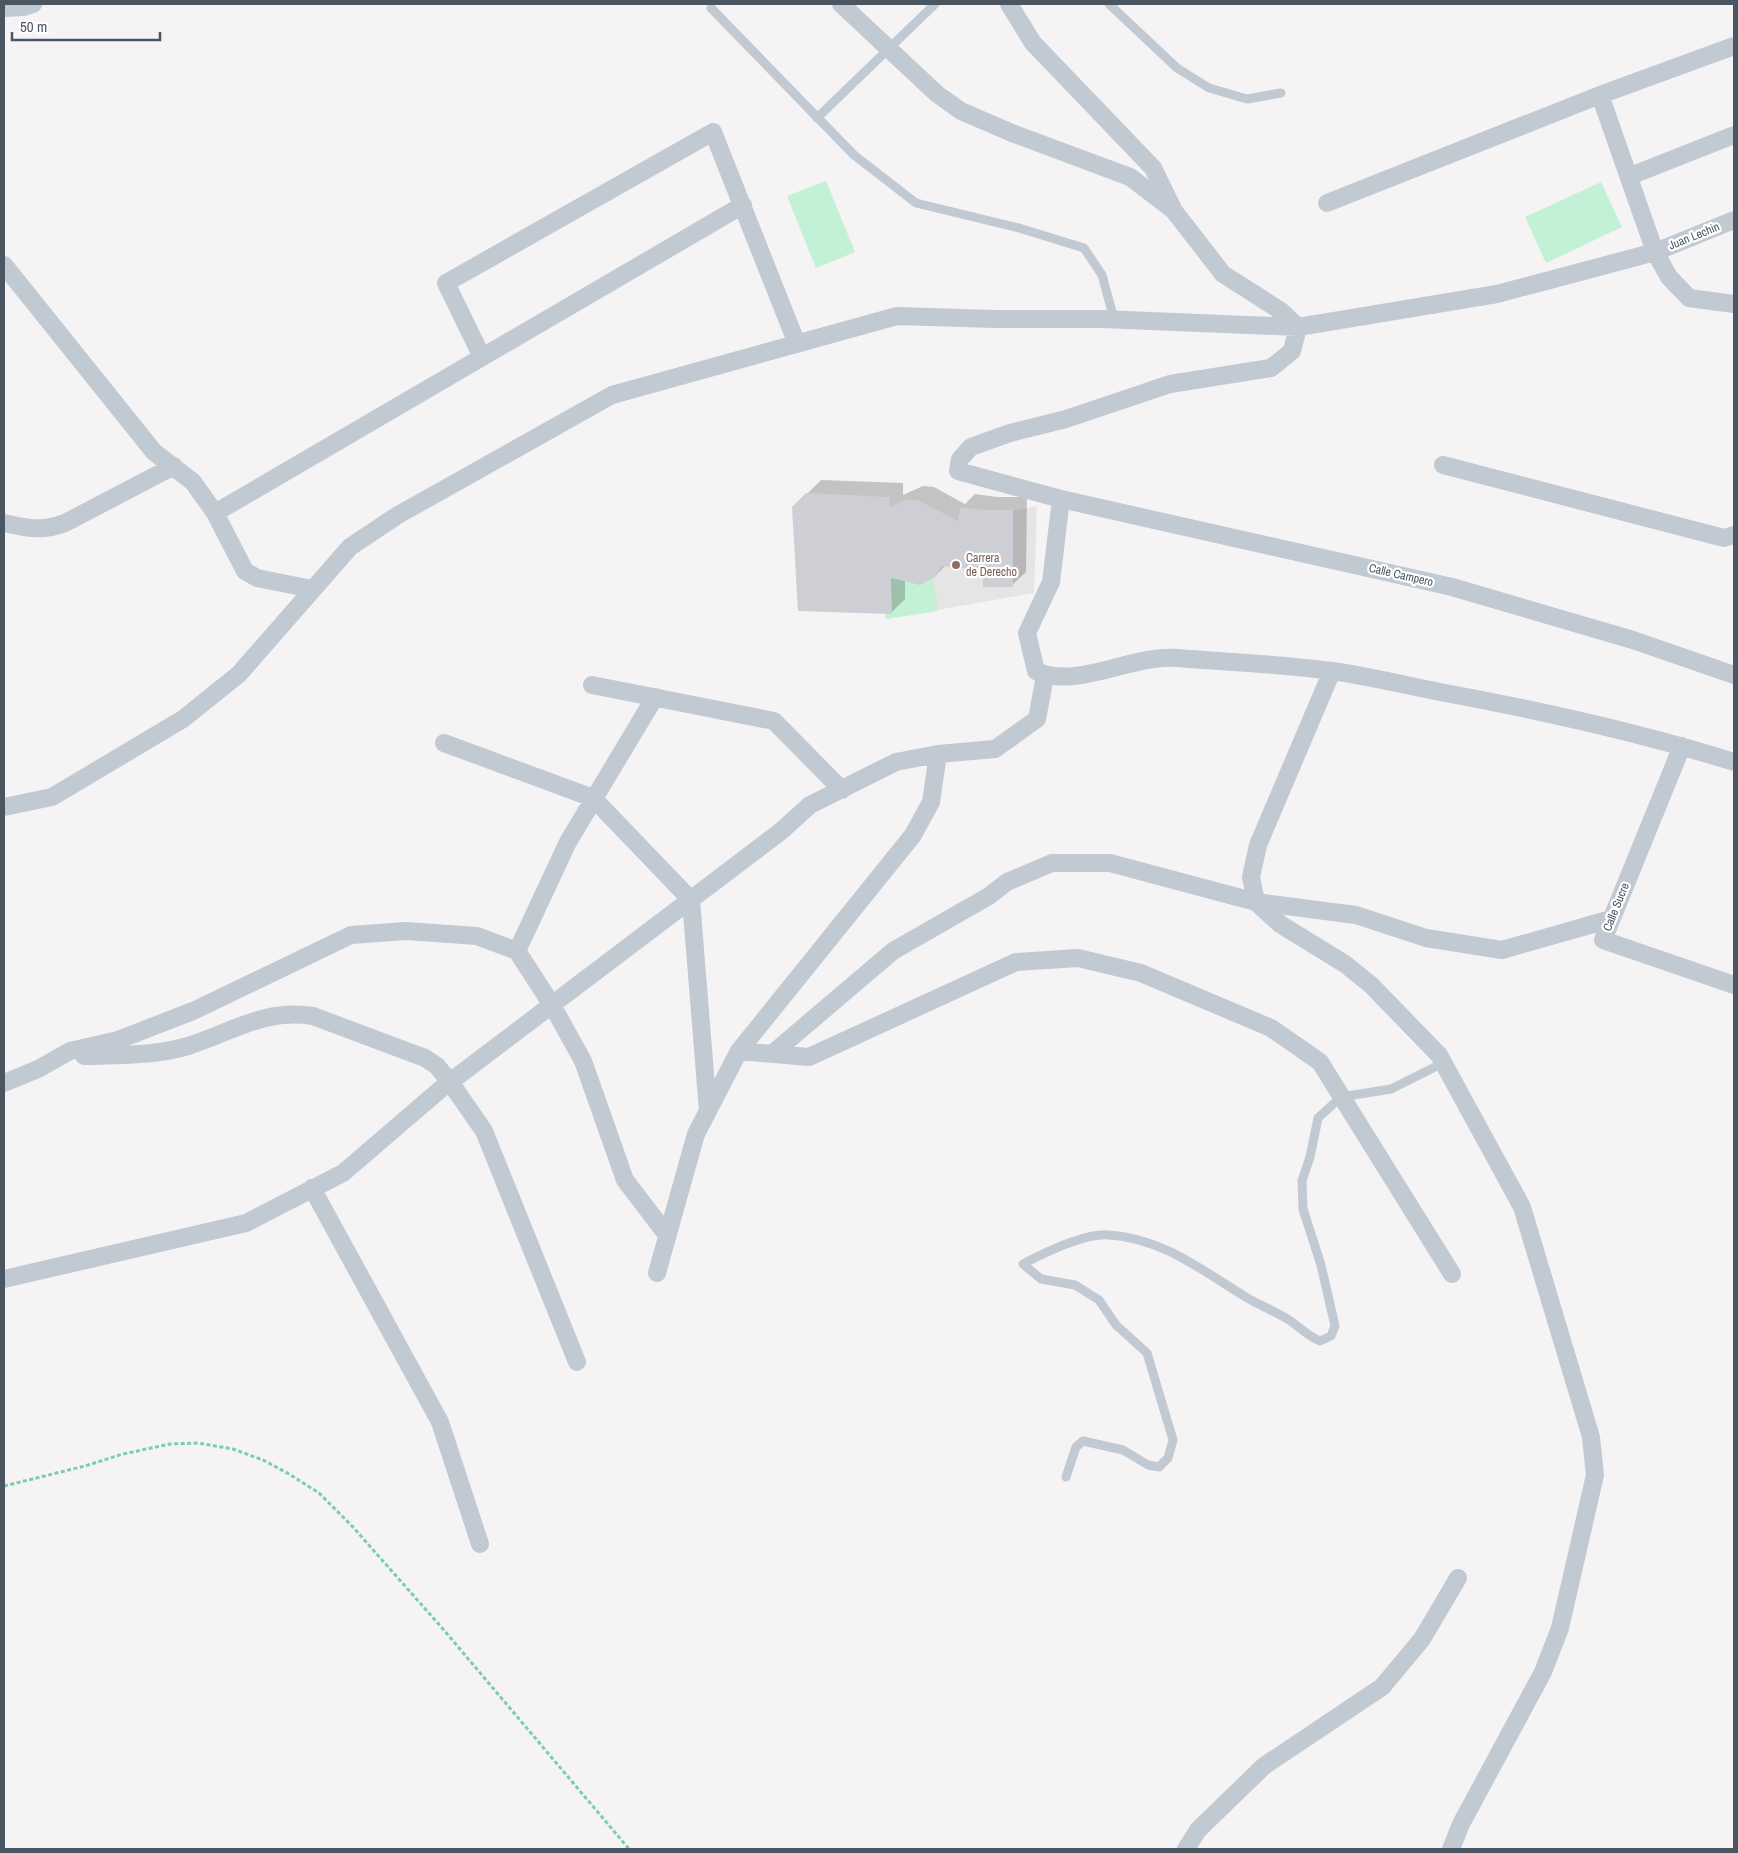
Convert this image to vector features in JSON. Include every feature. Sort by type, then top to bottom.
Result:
[{"type":"street","points":[[4,8],[24,7],[33,4]]},
{"type":"street","points":[[841,4],[937,94],[961,111],[1012,133],[1130,177],[1174,211]]},
{"type":"street","points":[[1009,4],[1033,43],[1153,168],[1174,211],[1223,274],[1281,311],[1298,327]]},
{"type":"street","points":[[1327,203],[1600,95],[1734,46]]},
{"type":"street","points":[[1600,95],[1630,176],[1655,252],[1669,277],[1688,298],[1734,304]]},
{"type":"street","points":[[482,357],[446,283],[713,132],[797,344]]},
{"type":"street","points":[[1630,176],[1734,135]]},
{"type":"street","points":[[215,513],[743,205]]},
{"type":"street","name":"Juan Lechin","points":[[4,807],[52,797],[183,719],[239,674],[350,547],[398,515],[612,395],[896,316],[1114,319],[1298,327],[1497,294],[1655,252],[1734,220]]},
{"type":"street","points":[[4,265],[154,452],[193,482],[215,513],[245,571],[257,578],[312,589]]},
{"type":"street","name":"Calle Campero","points":[[1298,327],[1292,351],[1272,368],[1170,384],[1066,419],[1010,433],[971,447],[960,459],[958,471],[1061,499],[1452,587],[1633,640],[1734,675]]},
{"type":"street","points":[[1443,465],[1724,538],[1734,536]]},
{"type":"street","points":[[4,523],[38,530],[51,528],[65,523],[174,466]]},
{"type":"street","points":[[1061,499],[1051,582],[1027,633],[1036,672],[1045,676],[1078,676],[1130,662],[1171,658],[1332,671],[1495,702],[1682,746],[1734,762]]},
{"type":"street","points":[[1332,671],[1258,845],[1251,877],[1256,902],[1280,924],[1346,964],[1371,985],[1439,1056],[1522,1207],[1591,1438],[1595,1475],[1560,1628],[1547,1663],[1524,1710],[1461,1824],[1451,1849]]},
{"type":"street","points":[[4,1279],[246,1223],[343,1173],[450,1082],[780,832],[810,805],[896,762],[938,754],[995,749],[1015,736],[1036,719],[1045,676]]},
{"type":"street","points":[[592,685],[774,721],[842,790]]},
{"type":"street","points":[[517,952],[568,842],[655,698]]},
{"type":"street","points":[[444,743],[593,798],[691,900],[708,1111]]},
{"type":"street","name":"Calle Sucre","points":[[1682,746],[1602,940],[1734,985]]},
{"type":"street","points":[[657,1273],[696,1134],[739,1051],[913,835],[931,802],[938,754]]},
{"type":"street","points":[[772,1054],[892,951],[988,896],[1007,882],[1052,863],[1110,863],[1256,902],[1356,915],[1426,938],[1502,950],[1611,920]]},
{"type":"street","points":[[4,1083],[38,1069],[70,1051],[118,1040],[193,1011],[351,935],[406,932],[477,936],[517,952],[552,1005],[583,1061],[626,1180],[667,1235]]},
{"type":"street","points":[[739,1051],[809,1057],[1016,962],[1078,958],[1142,973],[1271,1028],[1320,1062],[1452,1274]]},
{"type":"street","points":[[61,1056],[152,1054],[187,1046],[273,1015],[294,1013],[313,1016],[425,1058],[437,1066],[450,1082],[484,1132],[577,1362]]},
{"type":"street","points":[[312,1188],[440,1422],[480,1544]]},
{"type":"street","points":[[1186,1849],[1198,1830],[1264,1766],[1382,1686],[1422,1639],[1458,1578]]},
{"type":"lane","points":[[817,118],[935,4]]},
{"type":"lane","points":[[1109,4],[1177,68],[1209,88],[1247,99],[1281,93]]},
{"type":"lane","points":[[711,8],[854,155],[916,203],[1018,228],[1084,248],[1102,275],[1114,319]]},
{"type":"lane","points":[[1066,1477],[1076,1447],[1083,1441],[1123,1450],[1148,1465],[1159,1467],[1168,1458],[1173,1440],[1147,1353],[1116,1325],[1099,1300],[1074,1285],[1041,1279],[1023,1264],[1071,1242],[1107,1234],[1145,1240],[1181,1256],[1249,1299],[1291,1321],[1307,1336],[1320,1341],[1331,1336],[1336,1326],[1321,1265],[1303,1209],[1302,1181],[1310,1157],[1318,1118],[1341,1097],[1392,1089],[1443,1063]]},
{"type":"path","points":[[4,1486],[85,1466],[123,1454],[170,1444],[198,1443],[233,1449],[263,1460],[289,1474],[319,1494],[352,1526],[443,1629],[629,1849]]},
{"type":"shaded area","name":"Carrera de Derecho","points":[[1037,506],[1034,593],[886,619],[925,528]]},
{"type":"green space","points":[[826,181],[855,252],[816,268],[787,196]]},
{"type":"green space","points":[[1601,182],[1622,227],[1546,263],[1525,217]]},
{"type":"green space","points":[[925,528],[938,611],[886,619],[873,536]]},
{"type":"building","points":[[806,493],[890,497],[890,507],[908,499],[920,501],[958,521],[960,507],[983,510],[1013,510],[1013,587],[983,587],[983,570],[942,566],[936,576],[920,585],[891,578],[892,614],[798,611],[792,507]]},
{"type":"place","name":"Carrera de Derecho","points":[[956,565]]}]
